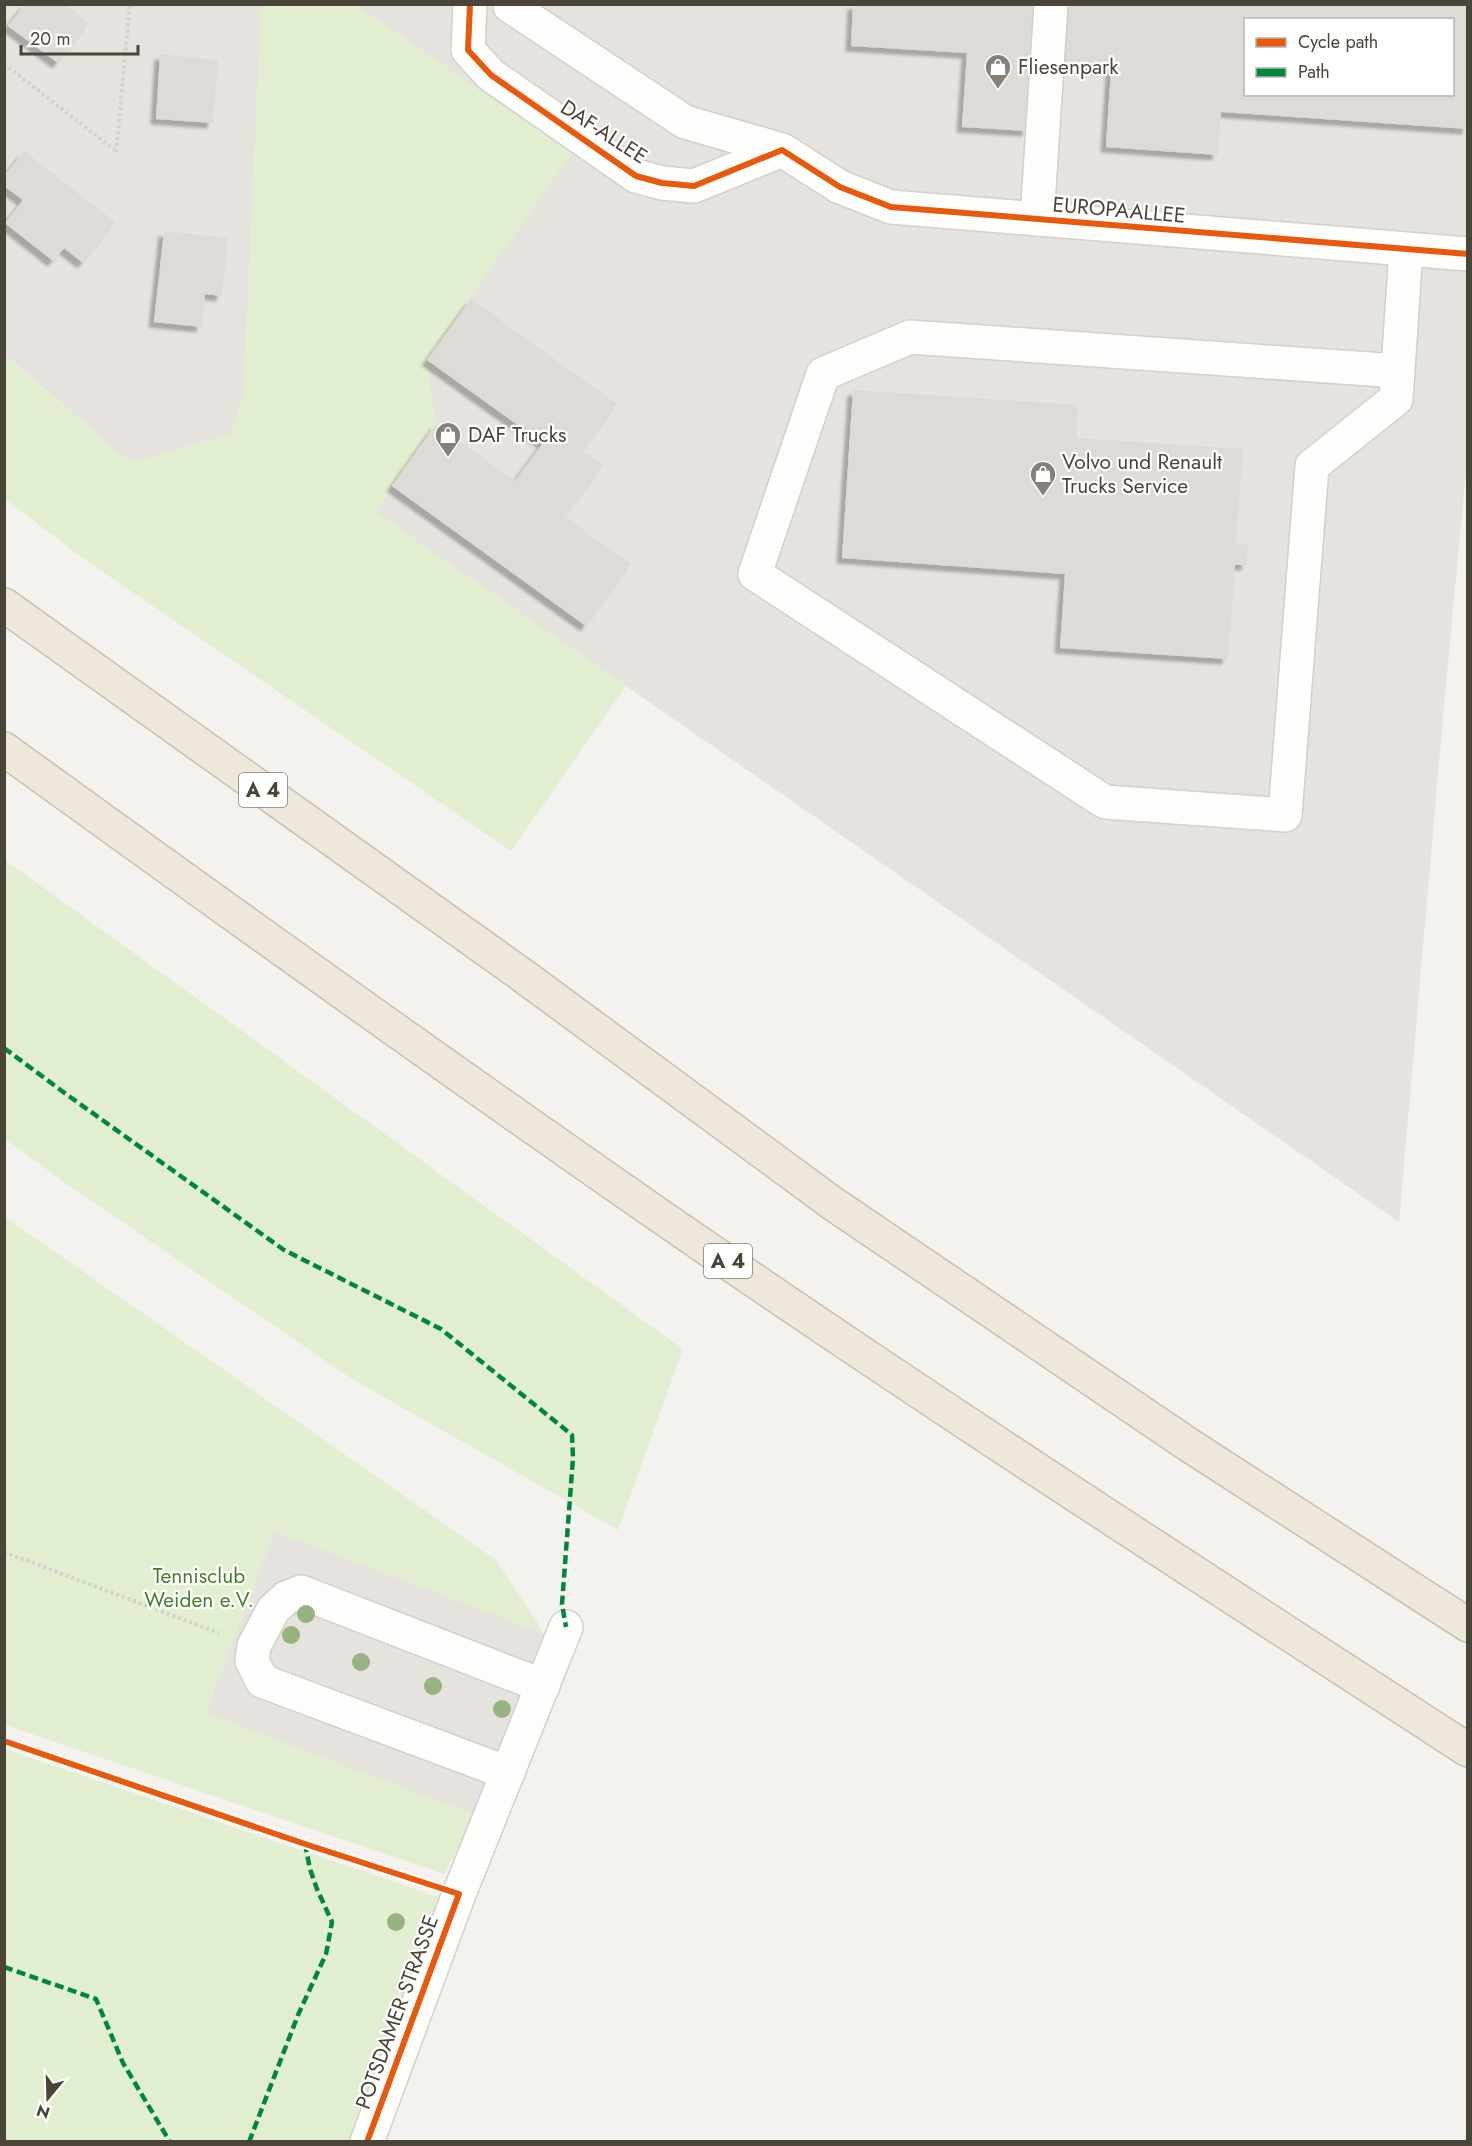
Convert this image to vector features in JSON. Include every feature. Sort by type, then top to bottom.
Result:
[{"type":"highway","name":"A 4","points":[[4,605],[522,975],[832,1203],[1189,1445],[1467,1625]]},
{"type":"highway","name":"A 4","points":[[4,749],[238,918],[652,1210],[1093,1508],[1467,1750]]},
{"type":"street","name":"DAF-ALLEE","points":[[470,4],[468,50],[491,75],[636,176],[662,183],[694,186],[782,150]]},
{"type":"street","name":"EUROPAALLEE","points":[[510,4],[520,13],[685,122],[782,150],[840,187],[891,207],[1467,254]]},
{"type":"street","points":[[1037,219],[1051,4]]},
{"type":"street","points":[[1398,371],[909,337],[823,374],[755,574],[1105,802],[1285,815],[1312,466],[1396,399],[1398,371],[1406,250]]},
{"type":"street","points":[[508,1773],[262,1680],[252,1661],[254,1646],[273,1610],[286,1598],[301,1592],[543,1686]]},
{"type":"street","name":"POTSDAMER STRASSE","points":[[367,2142],[459,1894],[566,1627]]},
{"type":"path","points":[[4,64],[116,152],[130,4]]},
{"type":"path","points":[[4,1552],[219,1633]]},
{"type":"shaded area","points":[[5,5],[1467,5],[1467,460],[1399,1222],[375,512],[231,434],[131,463],[5,355]]},
{"type":"shaded area","points":[[521,5],[700,115],[658,159],[497,54]]},
{"type":"shaded area","points":[[753,5],[835,5],[833,66],[751,63]]},
{"type":"shaded area","points":[[275,1532],[545,1634],[476,1815],[206,1713]]},
{"type":"green space","points":[[261,5],[356,5],[572,153],[427,360],[436,424],[376,512],[626,686],[511,851],[84,559],[5,499],[4,355],[131,463],[231,434],[243,396]]},
{"type":"green space","points":[[5,860],[683,1349],[618,1530],[352,1379],[68,1185],[5,1139]]},
{"type":"green space","name":"Tennisclub Weiden e.V.","points":[[5,1217],[496,1560],[545,1634],[476,1815],[444,1874],[5,1725]]},
{"type":"green space","points":[[5,1749],[444,1899],[351,2141],[5,2142]]},
{"type":"building","points":[[25,4],[65,4],[89,23],[58,63],[8,26]]},
{"type":"building","name":"Fliesenpark","points":[[853,4],[1036,4],[1028,131],[962,127],[967,53],[851,46]]},
{"type":"building","points":[[1065,4],[1468,4],[1468,129],[1221,112],[1218,155],[1106,147],[1111,70],[1061,67]]},
{"type":"building","points":[[160,54],[218,60],[213,123],[156,119]]},
{"type":"building","points":[[24,151],[115,222],[83,263],[64,248],[53,261],[5,223],[23,200],[4,186],[4,176]]},
{"type":"building","points":[[164,231],[228,238],[222,296],[205,294],[202,327],[154,322]]},
{"type":"building","name":"DAF Trucks","points":[[471,299],[617,404],[583,451],[603,465],[565,517],[631,564],[586,626],[392,486],[436,424],[515,481],[543,443],[427,360]]},
{"type":"building","name":"Volvo und Renault Trucks Service","points":[[853,390],[1078,405],[1077,438],[1243,449],[1236,544],[1248,545],[1247,565],[1235,565],[1228,659],[1060,648],[1065,574],[842,558]]},
{"type":"marked path","points":[[4,1048],[284,1250],[441,1329],[572,1435],[573,1458],[562,1604],[566,1627]]},
{"type":"marked path","points":[[249,2142],[298,2015],[326,1954],[332,1922],[310,1869],[305,1844]]},
{"type":"marked path","points":[[4,1967],[96,1999],[123,2063],[170,2142]]},
{"type":"cycle path","points":[[470,4],[468,50],[491,75],[636,176],[662,183],[694,186],[782,150],[840,187],[891,207],[1468,254]]},
{"type":"cycle path","points":[[4,1741],[459,1894],[367,2142]]},
{"type":"place","name":"Fliesenpark","points":[[998,90]]},
{"type":"place","name":"DAF Trucks","points":[[448,458]]},
{"type":"place","name":"Volvo und Renault Trucks Service","points":[[1043,497]]}]
